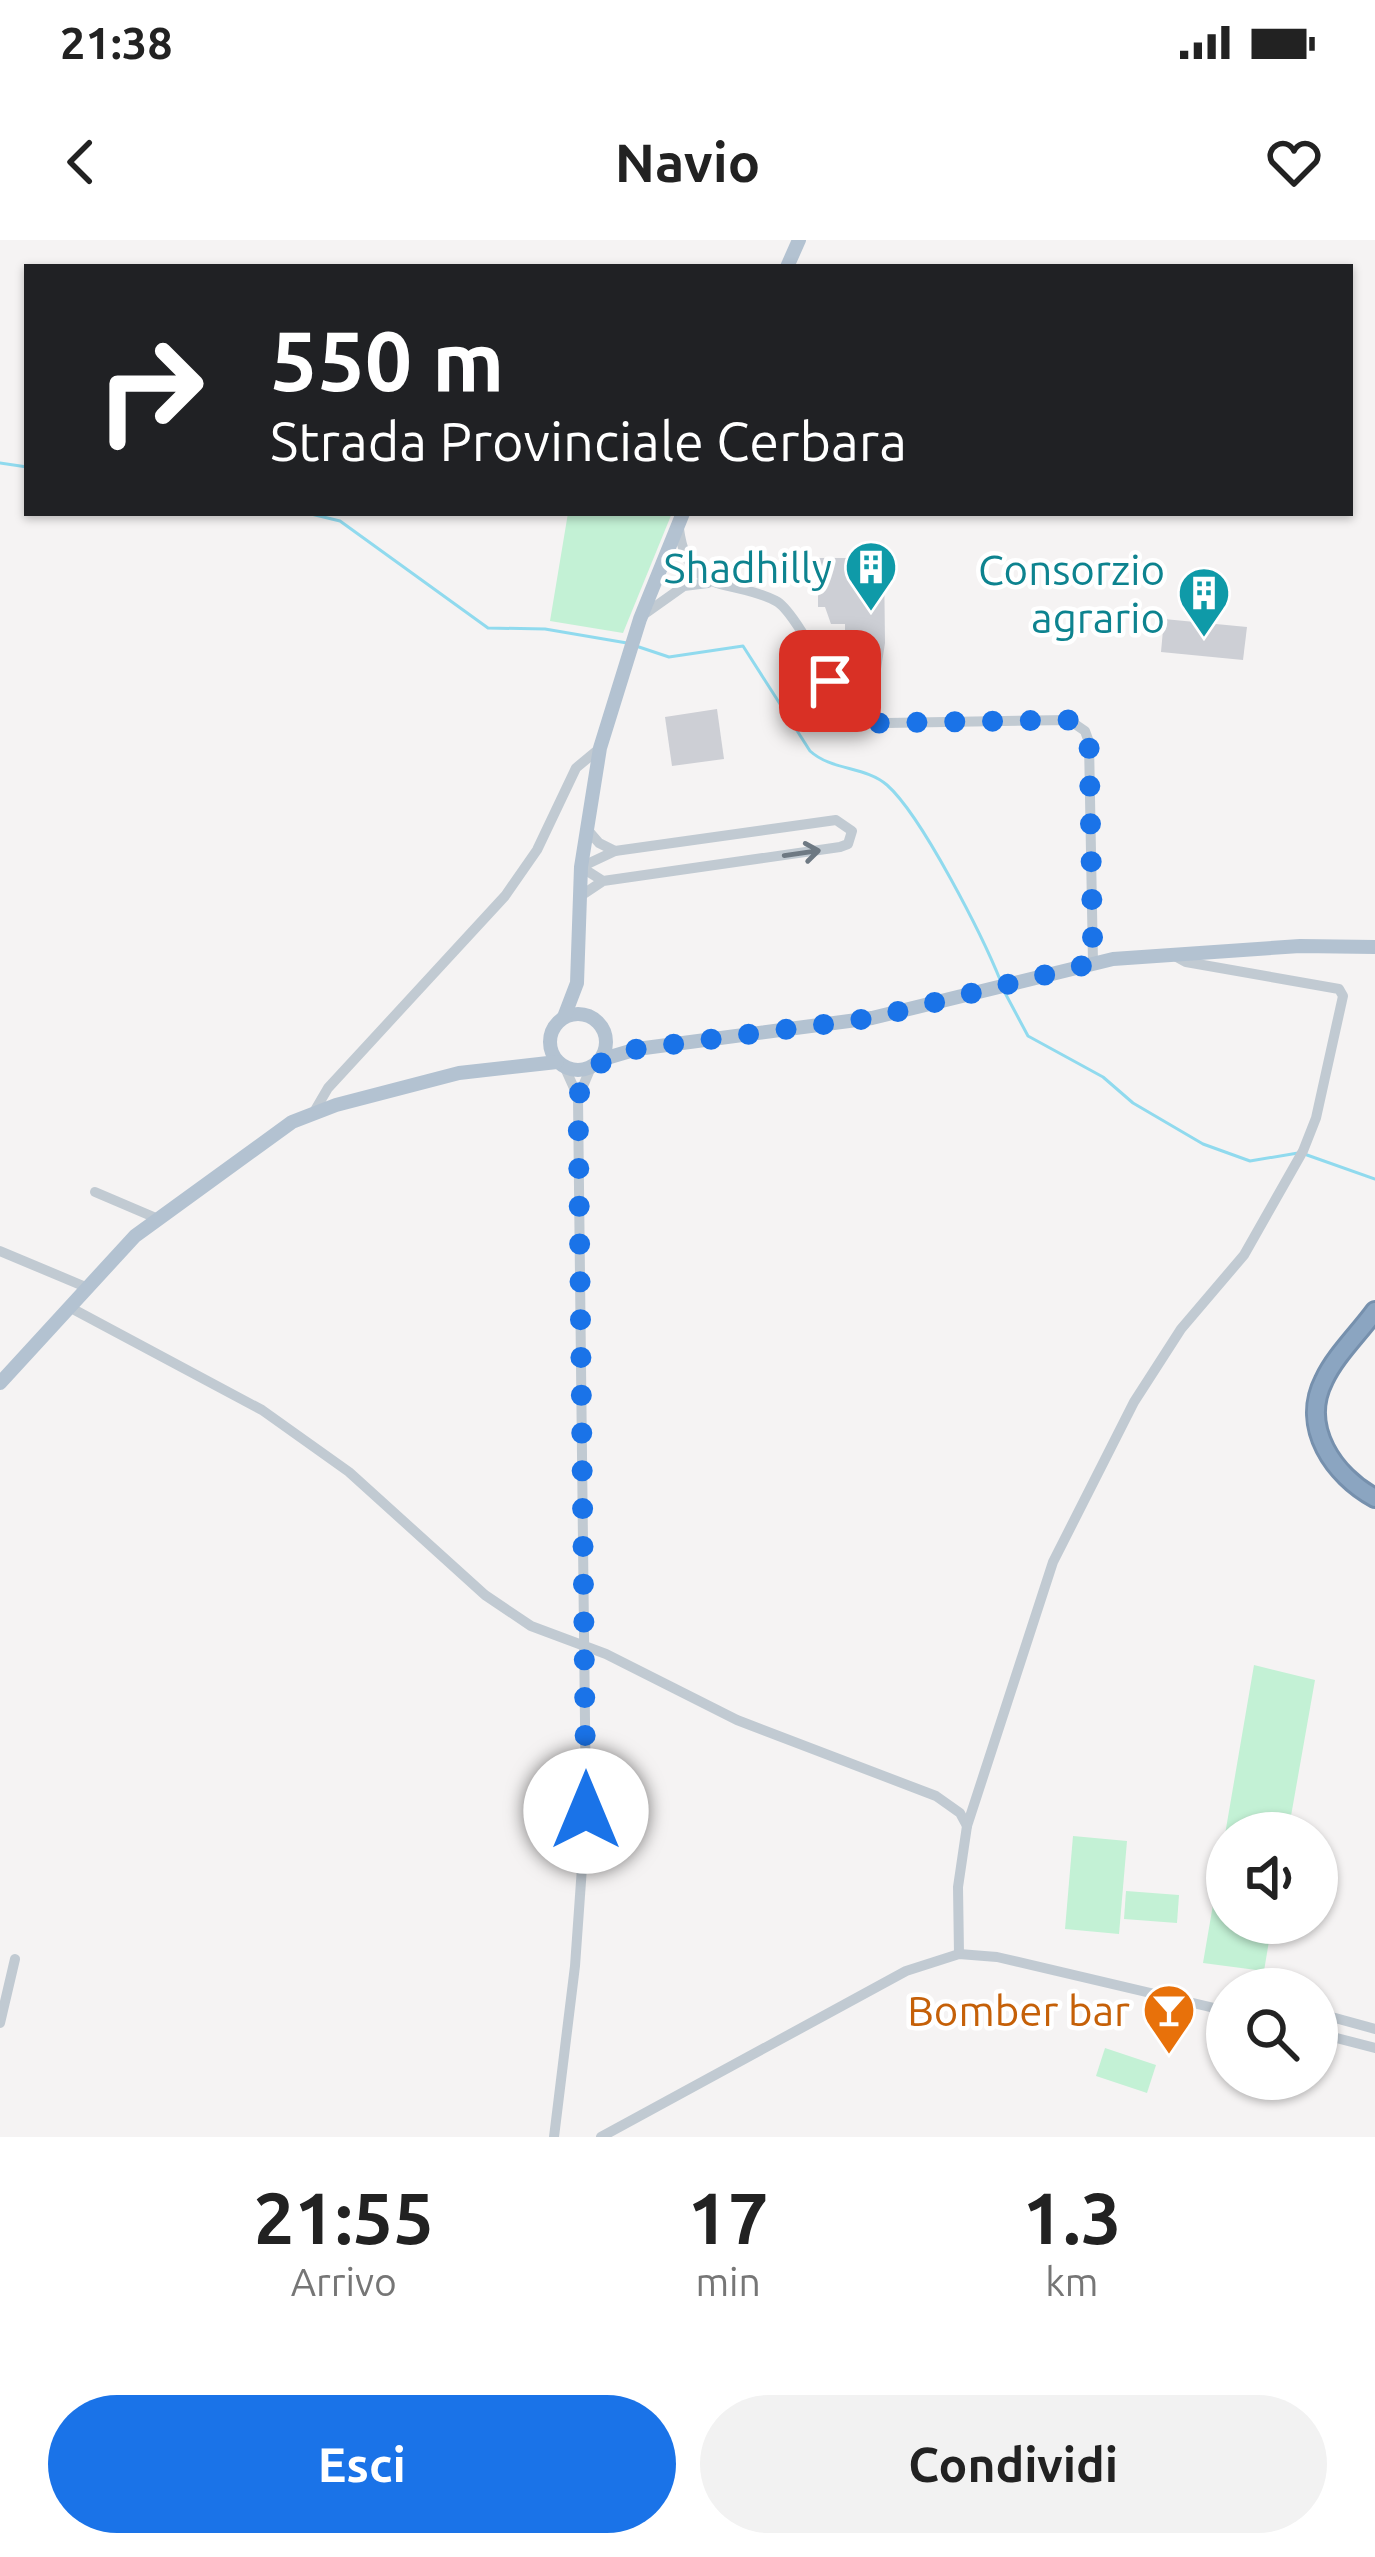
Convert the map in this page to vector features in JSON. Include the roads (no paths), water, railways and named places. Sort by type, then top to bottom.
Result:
[{"type":"highway","points":[[1375,1311],[1320,1388],[1319,1434],[1343,1474],[1375,1498]]},
{"type":"highway","points":[[1342,1356],[1375,1343]]},
{"type":"main road","points":[[512,1064],[564,1017],[577,982],[581,867],[600,748],[634,634],[681,519]]},
{"type":"main road","points":[[0,1383],[156,1218],[314,1112],[512,1064],[596,1064],[637,1049],[872,1018],[1093,963],[1170,953],[1375,947]]},
{"type":"main road","points":[[577,982],[604,1032],[637,1049]]},
{"type":"main road","points":[[564,1017],[578,1013],[593,1018]]},
{"type":"main road","points":[[596,1064],[604,1032]]},
{"type":"main road","points":[[550,1034],[550,1049],[561,1065]]},
{"type":"street","points":[[681,519],[692,568]]},
{"type":"street","points":[[660,568],[680,564],[711,583]]},
{"type":"street","points":[[660,568],[684,586]]},
{"type":"street","points":[[640,619],[684,586],[711,583],[780,602],[857,717],[887,723],[1069,720],[1084,731],[1089,742],[1093,963]]},
{"type":"street","points":[[314,1112],[328,1088],[505,896],[537,850],[576,769],[600,748]]},
{"type":"street","points":[[579,897],[603,881],[840,848],[852,838],[852,831],[849,824],[836,820],[615,851],[581,867]]},
{"type":"street","points":[[586,828],[599,843],[615,851]]},
{"type":"street","points":[[727,835],[731,863]]},
{"type":"street","points":[[581,867],[603,881]]},
{"type":"street","points":[[959,1954],[958,1887],[967,1826],[1004,1703],[1078,1507],[1134,1402],[1181,1330],[1244,1255],[1301,1155],[1316,1118],[1343,996],[1339,989],[1186,962],[1170,953]]},
{"type":"street","points":[[578,1098],[596,1064]]},
{"type":"street","points":[[558,2137],[582,1882],[585,1647],[578,1098],[561,1065]]},
{"type":"street","points":[[95,1192],[156,1218]]},
{"type":"street","points":[[0,1251],[88,1288]]},
{"type":"street","points":[[71,1308],[262,1410],[349,1472],[485,1595],[531,1625],[736,1720],[936,1796],[960,1813],[967,1826]]},
{"type":"street","points":[[601,2137],[906,1972],[959,1954],[997,1957],[1206,2006]]},
{"type":"street","points":[[0,2023],[15,1959]]},
{"type":"street","points":[[1338,2019],[1375,2030]]},
{"type":"street","points":[[1338,2038],[1375,2048]]},
{"type":"waterway","points":[[0,463],[24,467]]},
{"type":"waterway","points":[[319,516],[340,521],[488,628],[545,629],[627,643]]},
{"type":"waterway","points":[[636,646],[669,657],[743,646],[810,751],[828,762],[869,774],[901,801],[950,878],[1001,982]]},
{"type":"waterway","points":[[1004,991],[1028,1036],[1103,1077],[1133,1103],[1203,1144],[1250,1161],[1298,1153]]},
{"type":"waterway","points":[[1307,1155],[1375,1179]]},
{"type":"place","name":"Shadhilly","points":[[871,613]]},
{"type":"place","name":"Consorzio agrario","points":[[1204,639]]},
{"type":"place","name":"Bomber bar","points":[[1169,2056]]}]
